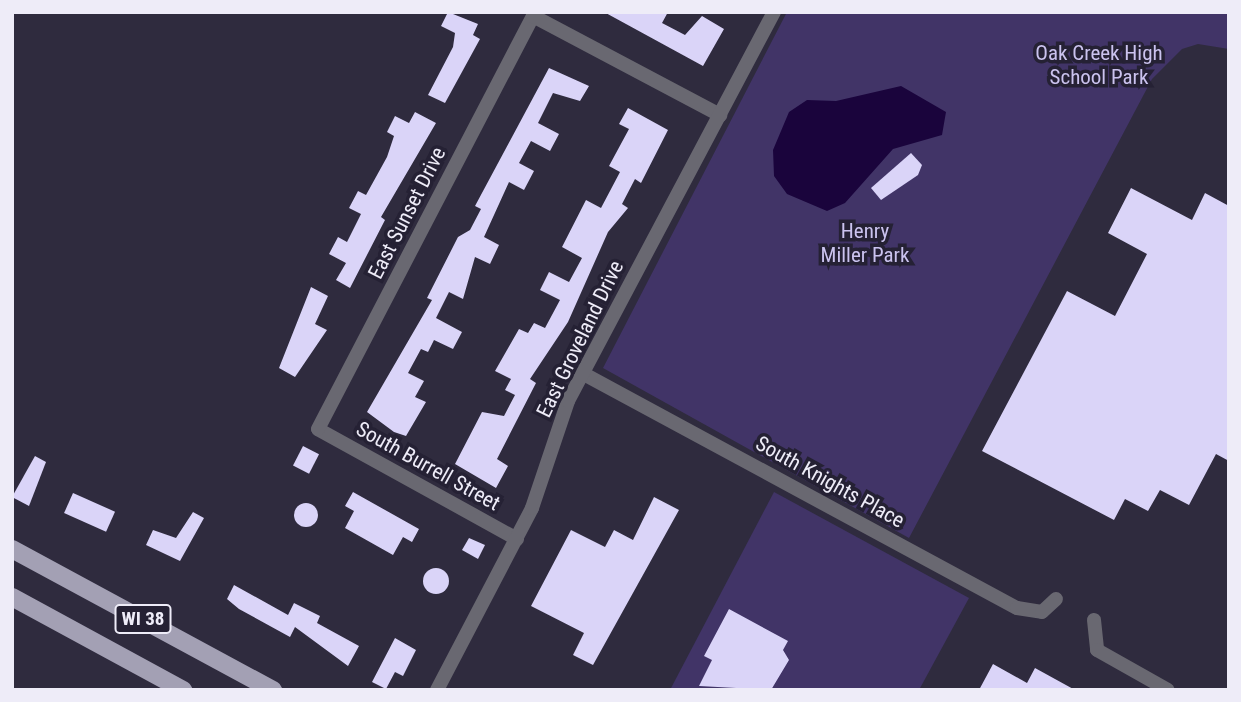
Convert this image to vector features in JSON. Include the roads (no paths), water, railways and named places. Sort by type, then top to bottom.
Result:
[{"type":"main road","name":"WI 38","points":[[16,552],[273,690]]},
{"type":"main road","name":"WI 38","points":[[12,597],[183,690]]},
{"type":"street","name":"East Groveland Drive","points":[[437,690],[517,539],[582,373],[774,12]]},
{"type":"street","name":"East Sunset Drive","points":[[318,429],[533,16],[720,115]]},
{"type":"street","name":"South Knights Place","points":[[582,373],[1017,608],[1042,612],[1056,599]]},
{"type":"street","name":"South Burrell Street","points":[[318,429],[517,539]]},
{"type":"street","points":[[1094,620],[1097,650],[1168,690]]},
{"type":"park label","name":"Oak Creek High School Park","points":[[1099,65]]},
{"type":"park label","name":"Henry Miller Park","points":[[865,243]]}]
